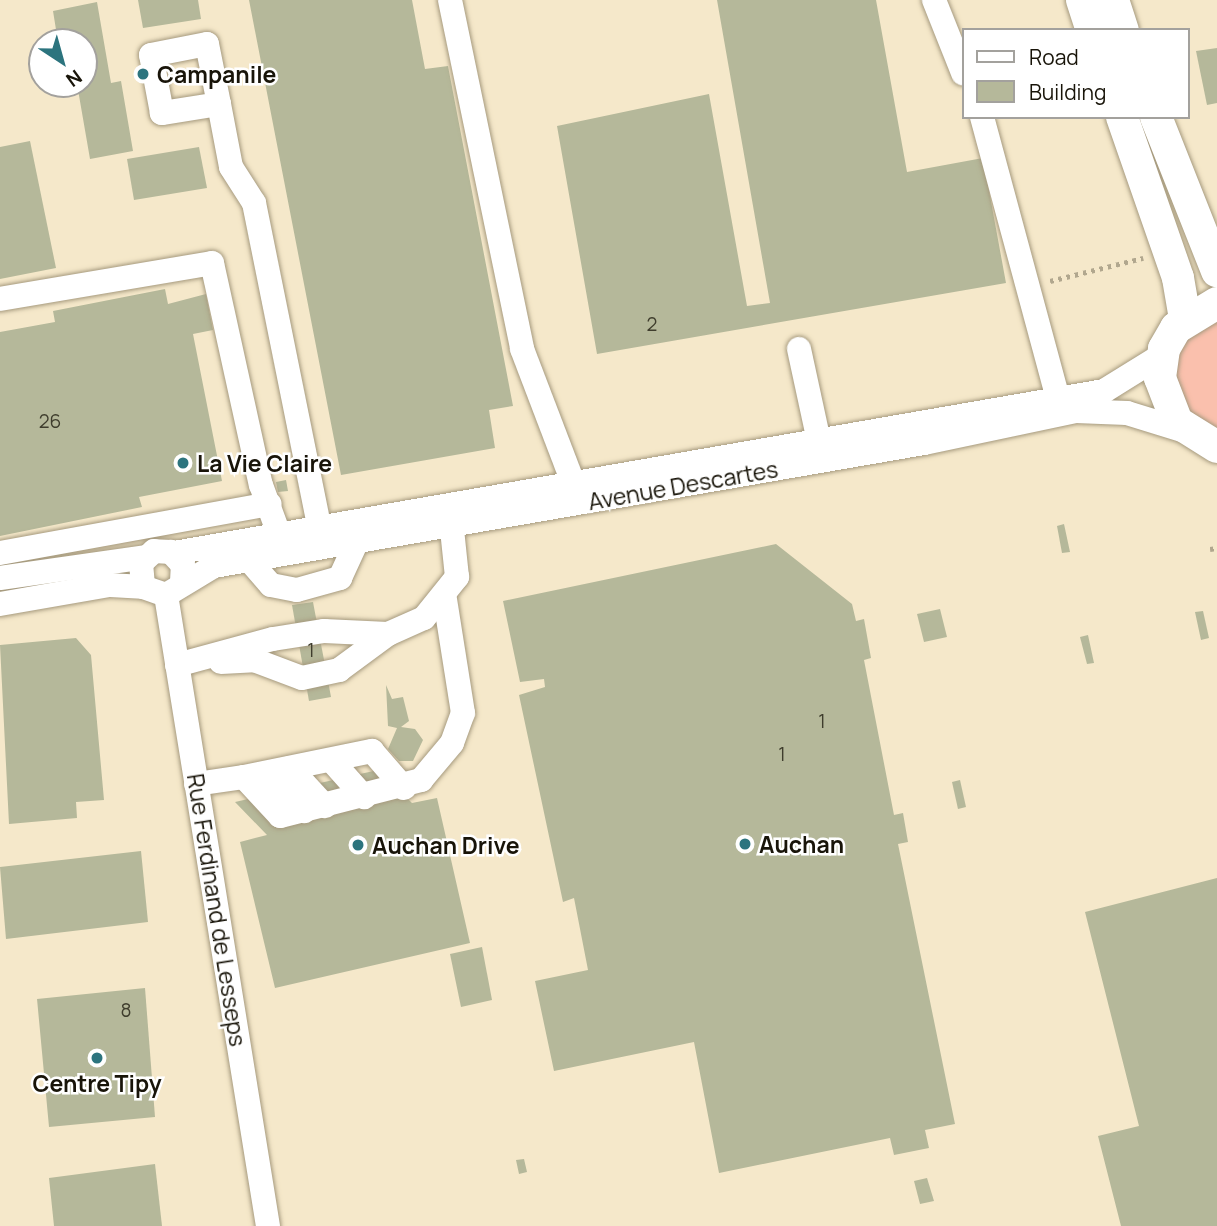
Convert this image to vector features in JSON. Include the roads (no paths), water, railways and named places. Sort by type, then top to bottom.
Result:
[{"type":"main road","points":[[1082,0],[1091,28]]},
{"type":"main road","points":[[1123,119],[1170,256],[1185,319]]},
{"type":"main road","points":[[1157,119],[1217,271]]},
{"type":"main road","points":[[1217,303],[1185,319],[1162,355],[1163,396],[1185,431],[1217,447]]},
{"type":"street","points":[[450,0],[525,362],[577,492]]},
{"type":"street","points":[[934,0],[962,70]]},
{"type":"street","points":[[219,104],[231,167],[254,203],[321,536]]},
{"type":"street","points":[[983,119],[1028,296],[1058,398]]},
{"type":"street","points":[[0,299],[212,263],[270,504],[282,543]]},
{"type":"street","points":[[799,349],[821,450]]},
{"type":"street","name":"Avenue Descartes","points":[[821,450],[1114,388],[1162,355]]},
{"type":"street","name":"Avenue Descartes","points":[[0,579],[157,554],[282,543],[821,450],[1092,409],[1156,419],[1185,431]]},
{"type":"street","points":[[0,553],[270,504]]},
{"type":"street","points":[[208,659],[254,660],[302,678],[339,670],[388,634],[445,599],[457,577],[450,514]]},
{"type":"street","name":"Avenue Descartes","points":[[321,536],[357,541],[450,514]]},
{"type":"street","points":[[145,527],[157,554],[184,568],[164,588],[139,573],[157,554]]},
{"type":"street","points":[[249,560],[271,584],[297,590],[340,578],[357,541]]},
{"type":"street","name":"Avenue Descartes","points":[[0,604],[109,585],[164,588],[205,569],[249,560],[282,543]]},
{"type":"street","name":"Rue Ferdinand de Lesseps","points":[[164,588],[268,1226]]},
{"type":"street","points":[[298,766],[279,816],[354,799],[435,766],[461,724],[462,690],[445,599]]},
{"type":"street","points":[[177,665],[208,659],[247,644],[312,633],[388,634]]},
{"type":"street","points":[[196,784],[372,751],[354,799]]},
{"type":"street","points":[[298,766],[354,799]]},
{"type":"street","points":[[298,766],[354,799]]},
{"type":"place","name":"Campanile","points":[[143,74]]},
{"type":"place","name":"La Vie Claire","points":[[183,463]]},
{"type":"place","name":"Auchan","points":[[745,844]]},
{"type":"place","name":"Auchan Drive","points":[[358,845]]},
{"type":"place","name":"Centre Tipy","points":[[97,1058]]}]
